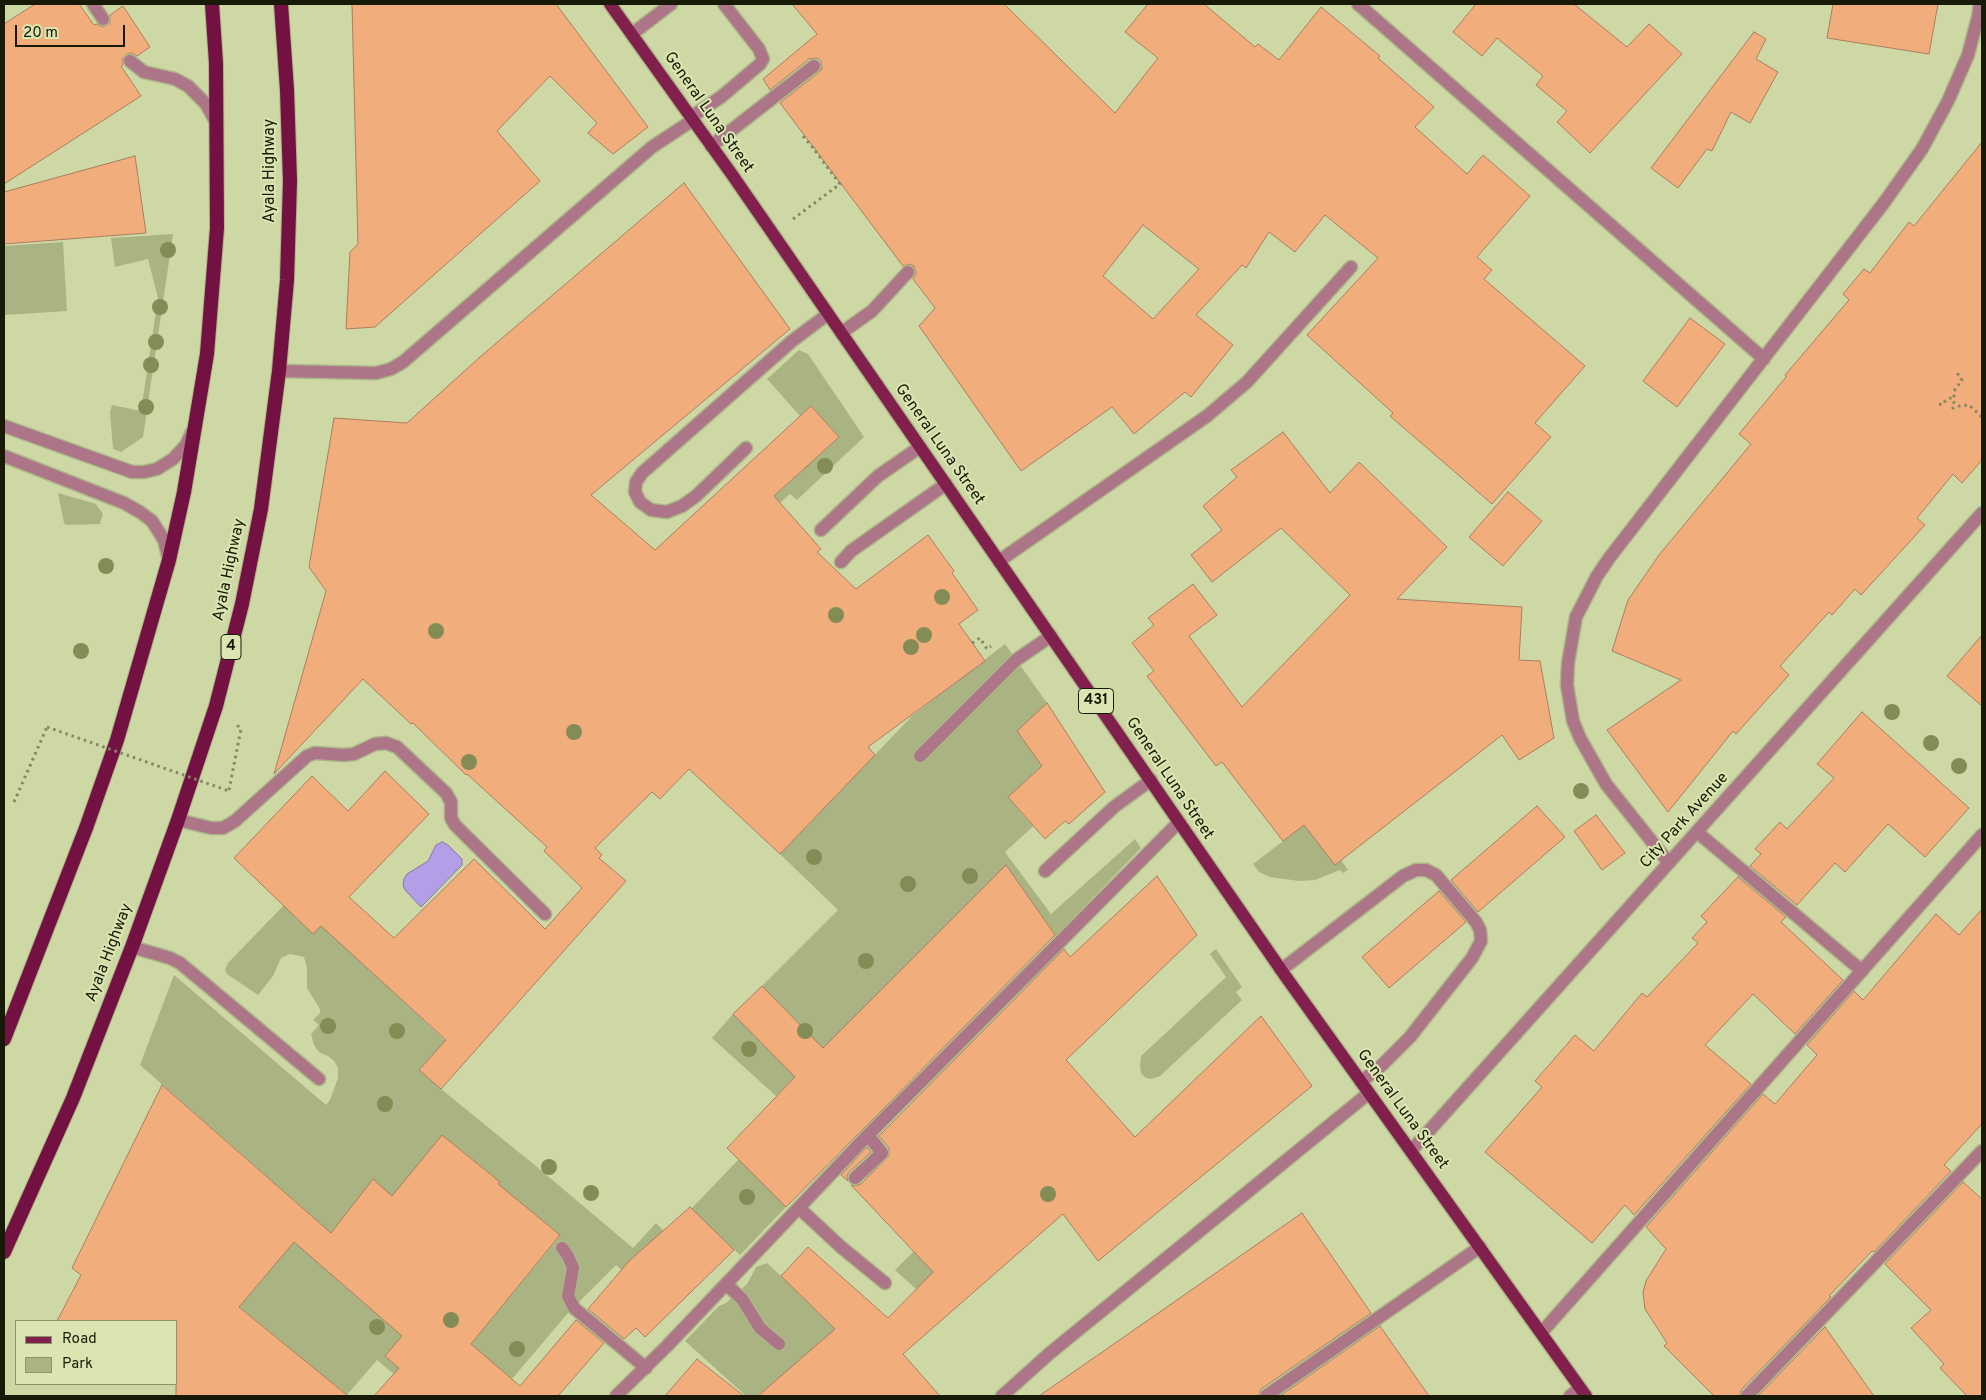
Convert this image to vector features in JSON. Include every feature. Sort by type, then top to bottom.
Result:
[{"type":"highway","points":[[4,1039],[86,828],[117,740],[169,560],[196,423],[207,354],[212,290],[216,228],[217,125],[216,63],[212,4]]},
{"type":"highway","name":"Ayala Highway","points":[[4,1252],[73,1098],[132,947],[178,820],[216,706],[242,604],[261,509],[279,371],[286,280],[290,181],[288,90],[281,4]]},
{"type":"main road","name":"General Luna Street","points":[[610,4],[692,118],[1281,970],[1542,1332],[1583,1392]]},
{"type":"street","points":[[95,4],[103,19]]},
{"type":"street","points":[[632,34],[671,4]]},
{"type":"street","points":[[279,371],[376,373],[403,362],[652,147],[721,97],[760,64],[763,59],[760,48],[724,4]]},
{"type":"street","points":[[1358,4],[1764,359]]},
{"type":"street","points":[[1669,863],[1606,784],[1580,738],[1573,721],[1567,685],[1571,640],[1576,618],[1597,576],[1883,204],[1922,149],[1948,102],[1968,55],[1980,4]]},
{"type":"street","points":[[130,61],[144,72],[175,79],[188,86],[206,104],[217,125]]},
{"type":"street","points":[[711,146],[814,66]]},
{"type":"street","points":[[999,561],[1207,416],[1248,382],[1351,267]]},
{"type":"street","points":[[841,333],[872,311],[908,272]]},
{"type":"street","points":[[746,448],[696,496],[682,506],[667,512],[651,510],[640,502],[635,492],[636,482],[642,473],[792,341],[828,314]]},
{"type":"street","points":[[4,426],[132,472],[144,472],[157,469],[173,459],[186,445],[196,423]]},
{"type":"street","points":[[821,530],[878,476],[920,447]]},
{"type":"street","points":[[4,456],[124,503],[140,512],[152,521],[164,540],[169,560]]},
{"type":"street","points":[[841,562],[851,552],[946,484]]},
{"type":"street","name":"City Park Avenue","points":[[1411,1151],[1982,513]]},
{"type":"street","points":[[920,756],[1016,660],[1051,636]]},
{"type":"street","points":[[178,820],[211,828],[223,828],[235,820],[307,756],[316,753],[354,754],[375,744],[386,743],[397,748],[446,793],[451,802],[451,818],[455,825],[545,914]]},
{"type":"street","points":[[1045,871],[1114,806],[1151,780]]},
{"type":"street","points":[[616,1396],[646,1368],[868,1135],[1179,822]]},
{"type":"street","points":[[1697,832],[1862,971]]},
{"type":"street","points":[[1542,1332],[1982,835]]},
{"type":"street","points":[[1281,970],[1403,876],[1416,870],[1426,870],[1436,875],[1476,922],[1480,930],[1481,941],[1472,958],[1410,1037],[1382,1065],[1361,1082]]},
{"type":"street","points":[[132,947],[180,963],[319,1079]]},
{"type":"street","points":[[1002,1396],[1086,1324],[1369,1093]]},
{"type":"street","points":[[855,1178],[882,1153],[868,1135]]},
{"type":"street","points":[[1747,1396],[1982,1151]]},
{"type":"street","points":[[799,1208],[841,1247],[885,1283]]},
{"type":"street","points":[[1266,1396],[1480,1247]]},
{"type":"street","points":[[562,1248],[573,1268],[568,1296],[570,1302],[579,1313],[646,1368]]},
{"type":"street","points":[[726,1284],[742,1299],[760,1328],[779,1344]]},
{"type":"street","points":[[1570,1396],[1583,1392]]},
{"type":"path","points":[[803,136],[840,184],[814,203]]},
{"type":"path","points":[[1956,405],[1953,397],[1954,389],[1962,381],[1958,373]]},
{"type":"path","points":[[1939,404],[1942,405],[1946,400],[1953,397]]},
{"type":"path","points":[[1952,409],[1956,405],[1969,405],[1982,417]]},
{"type":"path","points":[[972,643],[980,638],[987,649],[994,644]]},
{"type":"path","points":[[14,802],[47,727],[228,791],[241,728]]},
{"type":"green space","points":[[173,234],[143,437],[121,452],[113,449],[110,412],[112,405],[141,411],[158,298],[148,259],[115,267],[111,238]]},
{"type":"green space","points":[[63,242],[67,311],[4,315],[4,246]]},
{"type":"green space","points":[[799,350],[808,354],[864,437],[797,500],[790,494],[746,534],[720,545],[839,437],[811,406],[800,416],[767,379]]},
{"type":"green space","points":[[58,493],[96,504],[103,514],[100,524],[66,525]]},
{"type":"green space","points":[[1005,644],[1047,703],[1017,731],[1042,766],[1008,797],[1029,822],[1049,806],[1052,809],[1005,852],[1051,914],[1135,839],[1141,848],[1056,936],[1006,865],[776,1096],[712,1038],[733,1014],[789,1014],[762,986],[838,910],[780,854],[912,716]]},
{"type":"green space","points":[[1304,825],[1335,865],[1341,860],[1348,870],[1343,873],[1340,870],[1315,880],[1299,881],[1270,877],[1259,872],[1253,864]]},
{"type":"green space","points":[[284,905],[313,933],[322,926],[446,1041],[419,1070],[633,1248],[656,1223],[669,1236],[653,1240],[626,1264],[632,1271],[627,1275],[616,1265],[568,1313],[512,1379],[523,1389],[517,1396],[455,1396],[488,1359],[385,1356],[432,1396],[420,1396],[377,1360],[347,1395],[239,1307],[314,1218],[140,1065],[174,975],[326,1105],[330,1100],[338,1078],[338,1068],[334,1061],[319,1052],[314,1045],[311,1034],[319,1025],[313,1020],[320,1013],[320,1009],[307,988],[307,968],[304,957],[290,954],[281,958],[273,976],[258,995],[227,974],[225,970],[228,963]],"holes":[[[515,1198],[560,1236],[485,1327],[439,1290]]]},
{"type":"green space","points":[[1216,949],[1242,987],[1236,992],[1242,1000],[1160,1076],[1151,1079],[1146,1078],[1141,1073],[1141,1056],[1226,977],[1210,954]]},
{"type":"green space","points":[[739,1159],[786,1207],[740,1255],[691,1209]]},
{"type":"green space","points":[[914,1251],[961,1302],[913,1293],[916,1289],[895,1270]]},
{"type":"green space","points":[[767,1263],[881,1374],[771,1386],[780,1396],[746,1396],[685,1341],[719,1306],[726,1303],[747,1284],[756,1267]]},
{"type":"shaded area","points":[[442,842],[448,845],[462,859],[462,865],[421,907],[406,891],[403,886],[404,879],[407,874],[428,861],[436,845]]},
{"type":"building","points":[[35,4],[79,4],[94,25],[103,27],[110,23],[110,15],[123,6],[150,47],[137,56],[132,53],[127,54],[122,59],[123,65],[121,66],[141,96],[4,184],[4,24]]},
{"type":"building","points":[[352,4],[556,4],[648,127],[613,154],[588,133],[597,123],[550,76],[497,131],[540,181],[375,327],[346,329],[350,252],[358,244]]},
{"type":"building","points":[[792,4],[1004,4],[1115,113],[1158,58],[1125,32],[1148,4],[1204,4],[1255,47],[1258,44],[1279,60],[1321,7],[1380,56],[1378,58],[1434,107],[1415,127],[1467,174],[1483,155],[1530,196],[1477,257],[1492,270],[1484,279],[1585,366],[1535,423],[1551,437],[1492,504],[1390,416],[1393,413],[1307,335],[1378,258],[1325,215],[1295,252],[1269,232],[1246,268],[1242,265],[1196,315],[1233,345],[1191,397],[1185,392],[1134,434],[1112,407],[1021,471],[919,326],[935,308],[913,279],[916,273],[914,266],[909,264],[903,266],[780,103],[822,69],[821,61],[817,58],[809,59],[770,90],[763,79],[817,34]],"holes":[[[1143,225],[1199,269],[1153,319],[1103,276]]]},
{"type":"building","points":[[1476,4],[1574,4],[1627,47],[1649,24],[1682,54],[1590,153],[1557,122],[1567,111],[1536,85],[1543,76],[1497,38],[1482,56],[1453,32]]},
{"type":"building","points":[[1833,4],[1938,4],[1929,54],[1827,38]]},
{"type":"building","points":[[1754,32],[1766,39],[1756,59],[1778,72],[1750,123],[1731,112],[1712,151],[1707,149],[1678,188],[1651,168]]},
{"type":"building","points":[[1982,142],[1982,460],[1962,483],[1953,474],[1917,518],[1925,525],[1861,595],[1855,589],[1832,615],[1829,612],[1780,666],[1789,675],[1736,734],[1733,731],[1668,812],[1607,730],[1681,680],[1612,651],[1628,600],[1659,555],[1751,444],[1739,434],[1786,377],[1785,375],[1849,300],[1843,294],[1864,269],[1870,273],[1909,222],[1914,226]]},
{"type":"building","points":[[135,156],[146,233],[4,244],[4,192]]},
{"type":"building","points":[[684,183],[790,329],[591,495],[655,550],[811,406],[839,437],[774,496],[821,549],[817,552],[856,589],[928,535],[954,571],[952,573],[978,610],[959,624],[985,661],[868,747],[875,755],[780,854],[689,769],[660,799],[652,792],[595,848],[602,855],[599,858],[626,881],[441,1089],[419,1070],[446,1040],[321,926],[313,934],[234,858],[312,776],[348,811],[385,771],[429,814],[349,897],[394,938],[474,859],[545,929],[582,888],[544,851],[547,847],[363,679],[274,774],[326,591],[309,567],[334,418],[407,423],[480,357]]},
{"type":"building","points":[[1690,318],[1725,344],[1677,407],[1643,381]]},
{"type":"building","points":[[1283,432],[1330,493],[1359,462],[1447,547],[1397,599],[1522,607],[1519,660],[1540,661],[1554,738],[1519,760],[1502,735],[1335,865],[1304,825],[1283,841],[1222,762],[1216,766],[1147,676],[1154,671],[1132,643],[1154,625],[1148,618],[1193,584],[1217,615],[1189,636],[1242,707],[1350,595],[1281,528],[1212,582],[1191,555],[1222,530],[1203,506],[1237,477],[1231,470]]},
{"type":"building","points":[[1508,492],[1542,521],[1503,566],[1469,537]]},
{"type":"building","points":[[1982,635],[1982,706],[1947,676]]},
{"type":"building","points":[[1047,703],[1105,792],[1069,824],[1065,821],[1045,839],[1008,797],[1042,766],[1017,731]]},
{"type":"building","points":[[1862,712],[1969,808],[1925,857],[1888,824],[1845,872],[1835,863],[1797,905],[1750,866],[1761,854],[1755,849],[1780,822],[1787,829],[1834,778],[1817,764]]},
{"type":"building","points":[[1537,806],[1565,837],[1478,912],[1451,880]]},
{"type":"building","points":[[1596,815],[1625,853],[1602,870],[1574,831]]},
{"type":"building","points":[[1006,865],[1055,935],[786,1207],[727,1148],[795,1077],[733,1014],[762,986],[823,1048]]},
{"type":"building","points":[[1157,876],[1197,935],[1066,1060],[1135,1137],[1261,1016],[1312,1086],[1098,1261],[1063,1214],[903,1354],[940,1396],[758,1396],[835,1329],[781,1276],[808,1247],[888,1318],[933,1272],[851,1185],[861,1184],[889,1156],[889,1148],[879,1136],[1064,949],[1070,957]]},
{"type":"building","points":[[1738,877],[1786,917],[1781,922],[1843,980],[1795,1034],[1753,994],[1705,1045],[1751,1084],[1634,1215],[1625,1205],[1592,1243],[1485,1152],[1542,1087],[1535,1081],[1575,1035],[1594,1051],[1642,993],[1647,997],[1698,943],[1692,938],[1707,922],[1701,916]]},
{"type":"building","points":[[1439,891],[1466,922],[1389,988],[1362,957]]},
{"type":"building","points":[[1982,909],[1982,1124],[1944,1165],[1951,1171],[1829,1296],[1831,1297],[1741,1390],[1739,1396],[1714,1396],[1664,1346],[1667,1343],[1645,1309],[1643,1293],[1646,1281],[1666,1249],[1646,1227],[1763,1094],[1775,1104],[1817,1055],[1807,1045],[1854,991],[1863,1000],[1936,914],[1959,935]]},
{"type":"building","points":[[162,1085],[331,1233],[373,1179],[392,1196],[442,1135],[500,1182],[498,1184],[560,1235],[471,1344],[520,1386],[576,1320],[604,1343],[558,1396],[374,1396],[399,1368],[385,1356],[402,1336],[294,1242],[239,1307],[348,1396],[176,1396],[176,1385],[178,1385],[178,1320],[58,1320],[81,1275],[72,1268]]},
{"type":"building","points":[[867,1147],[871,1152],[849,1172],[847,1176],[848,1181],[841,1175]]},
{"type":"building","points":[[1963,1182],[1982,1199],[1982,1396],[1967,1396],[1940,1368],[1944,1364],[1911,1328],[1931,1310],[1885,1264]]},
{"type":"building","points":[[690,1207],[734,1250],[645,1337],[636,1328],[624,1339],[588,1309],[629,1261]]},
{"type":"building","points":[[1302,1213],[1371,1313],[1261,1389],[1258,1396],[1039,1396]]},
{"type":"building","points":[[1380,1326],[1429,1396],[1280,1396]]},
{"type":"building","points":[[1825,1327],[1874,1396],[1758,1396]]},
{"type":"building","points":[[697,1359],[744,1396],[665,1396]]}]
